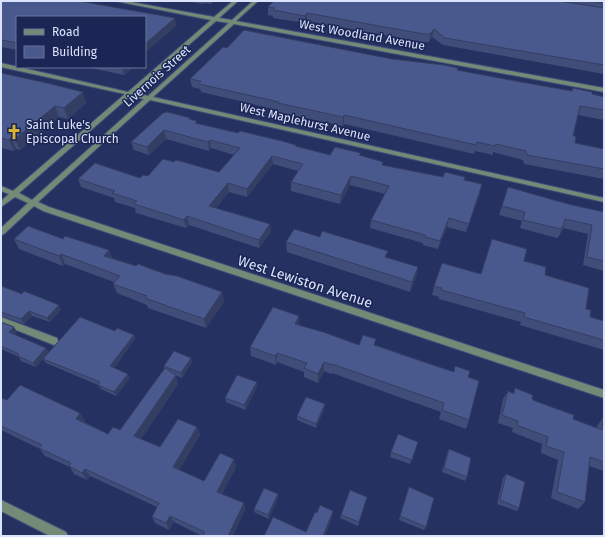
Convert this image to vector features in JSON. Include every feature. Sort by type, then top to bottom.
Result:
[{"type":"street","name":"West Woodland Avenue","points":[[117,1],[604,90]]},
{"type":"street","name":"Livernois Street","points":[[1,205],[236,1]]},
{"type":"street","name":"Livernois Street","points":[[1,232],[256,1]]},
{"type":"street","name":"West Maplehurst Avenue","points":[[1,65],[604,200]]},
{"type":"street","name":"West Lewiston Avenue","points":[[1,188],[46,209],[604,394]]},
{"type":"street","points":[[1,320],[54,341]]},
{"type":"street","points":[[1,505],[62,536]]},
{"type":"building","points":[[1,1],[79,1],[175,18],[146,43],[146,16],[16,16],[16,43],[1,40]]},
{"type":"building","points":[[274,1],[559,1],[604,8],[604,65],[445,38],[434,29],[430,34],[424,34],[307,13],[305,16],[273,10],[275,8],[268,7]]},
{"type":"building","points":[[589,1],[604,1],[604,3]]},
{"type":"building","points":[[244,30],[392,59],[444,65],[458,68],[457,70],[521,82],[572,91],[573,88],[592,92],[592,94],[604,97],[604,110],[580,106],[573,136],[576,136],[575,143],[604,149],[604,169],[527,155],[526,151],[496,144],[495,146],[477,142],[476,145],[344,115],[343,117],[278,103],[279,102],[199,84],[201,81],[190,79],[223,47],[227,48]]},
{"type":"building","points":[[1,73],[83,92],[64,108],[55,106],[15,139],[11,138],[9,140],[1,138]]},
{"type":"building","points":[[167,112],[191,118],[189,119],[197,121],[195,123],[238,133],[240,131],[330,155],[335,147],[361,153],[359,155],[383,162],[382,165],[443,177],[445,172],[465,177],[464,180],[482,184],[469,224],[449,218],[440,241],[425,237],[425,235],[371,220],[389,186],[351,176],[341,195],[291,182],[303,164],[272,156],[247,189],[228,183],[209,206],[270,224],[259,240],[187,216],[184,220],[134,204],[137,201],[112,193],[115,191],[78,179],[95,163],[140,178],[143,175],[148,176],[163,159],[174,162],[176,160],[219,172],[240,148],[210,140],[208,142],[164,130],[147,147],[131,142],[163,113]]},
{"type":"building","points":[[508,187],[568,204],[604,212],[604,261],[587,257],[592,225],[565,219],[561,229],[523,220],[525,212],[502,206]]},
{"type":"building","points":[[28,226],[63,239],[65,236],[109,250],[104,256],[136,266],[138,264],[222,292],[204,319],[145,298],[147,296],[113,284],[120,276],[61,254],[59,256],[14,239]]},
{"type":"building","points":[[294,229],[320,237],[322,231],[388,251],[385,257],[418,267],[412,282],[286,242]]},
{"type":"building","points":[[492,239],[527,249],[524,261],[546,267],[545,275],[589,288],[586,309],[591,310],[590,317],[604,321],[604,340],[524,317],[525,313],[441,290],[442,288],[434,286],[442,263],[481,274]]},
{"type":"building","points":[[1,286],[22,294],[24,291],[59,305],[47,318],[29,311],[21,319],[1,312]]},
{"type":"building","points":[[273,307],[299,316],[295,324],[359,345],[363,335],[376,339],[374,345],[415,359],[454,372],[455,366],[470,371],[468,377],[479,381],[469,420],[442,410],[444,403],[332,364],[324,362],[318,374],[304,368],[307,363],[277,353],[275,356],[250,347]]},
{"type":"building","points":[[80,317],[115,331],[117,328],[134,335],[110,366],[128,374],[114,392],[98,385],[100,382],[43,359]]},
{"type":"building","points":[[1,322],[14,327],[9,332],[46,348],[33,363],[18,356],[19,354],[1,346]]},
{"type":"building","points":[[174,351],[191,358],[181,373],[164,366]]},
{"type":"building","points":[[165,368],[176,375],[134,436],[160,447],[178,419],[197,427],[173,467],[204,481],[220,453],[234,459],[217,492],[244,503],[228,536],[202,536],[205,532],[170,516],[166,523],[152,517],[159,503],[85,469],[82,473],[69,466],[71,463],[39,448],[42,445],[1,426],[1,398],[7,400],[20,385],[80,413],[76,419],[108,434],[113,427],[120,430]]},
{"type":"building","points":[[237,375],[257,382],[244,405],[225,398]]},
{"type":"building","points":[[515,388],[533,395],[532,399],[535,401],[574,415],[573,419],[602,430],[604,418],[604,462],[590,457],[585,502],[557,492],[564,452],[546,446],[548,437],[517,425],[518,421],[502,415],[508,391],[514,394]]},
{"type":"building","points":[[306,397],[325,404],[316,424],[297,416]]},
{"type":"building","points":[[398,434],[418,442],[412,460],[391,452]]},
{"type":"building","points":[[449,449],[471,458],[467,477],[444,468]]},
{"type":"building","points":[[506,474],[525,482],[519,508],[500,500]]},
{"type":"building","points":[[409,487],[434,498],[426,527],[400,516]]},
{"type":"building","points":[[264,488],[278,494],[268,515],[254,509]]},
{"type":"building","points":[[350,490],[367,497],[359,522],[341,515]]},
{"type":"building","points":[[320,505],[333,511],[323,536],[264,536],[273,517],[306,532],[315,512],[317,513]]},
{"type":"place","name":"Saint Luke's Episcopal Church","points":[[14,132]]}]
